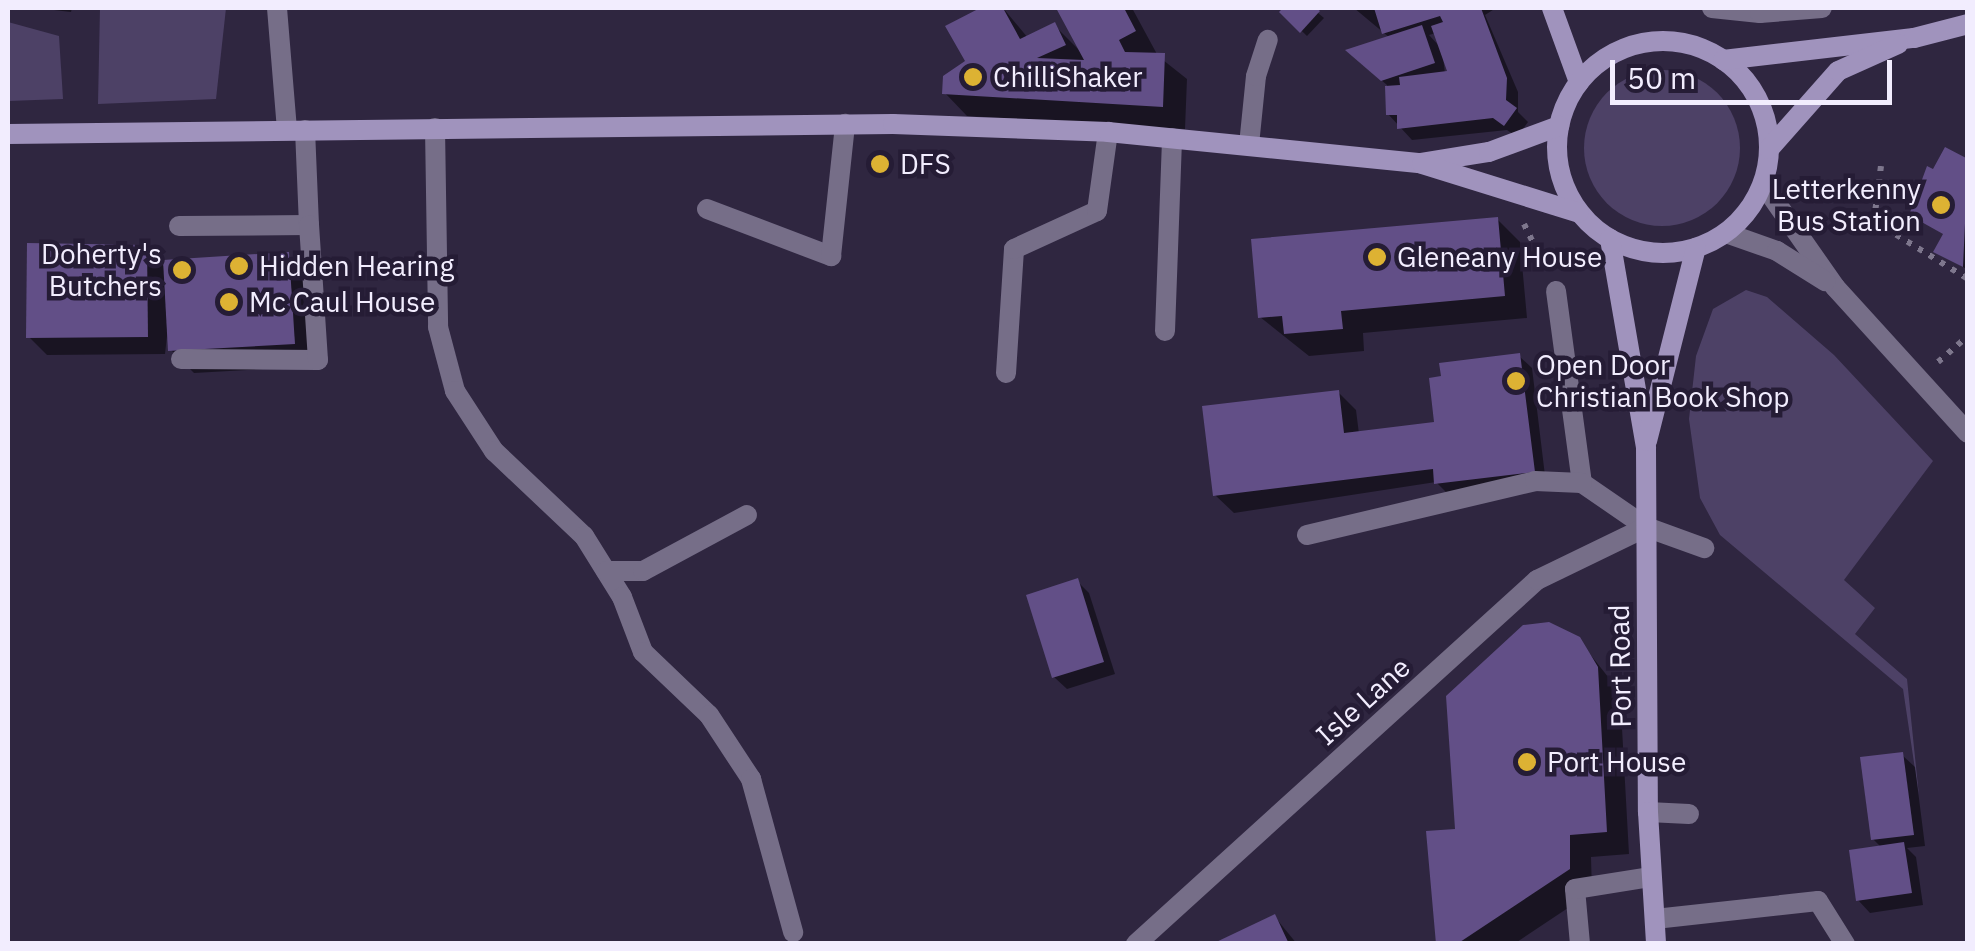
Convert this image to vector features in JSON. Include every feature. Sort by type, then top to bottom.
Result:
[{"type":"main road","points":[[1552,8],[1579,82]]},
{"type":"main road","points":[[1723,60],[1914,38],[1968,24]]},
{"type":"main road","points":[[1769,149],[1838,72],[1914,38]]},
{"type":"main road","points":[[8,134],[845,124],[1108,132],[1420,163],[1579,213],[1610,239],[1655,254],[1696,248],[1726,233],[1763,184],[1769,149],[1752,91],[1723,60],[1697,46],[1642,43],[1602,60],[1579,82],[1559,126],[1560,174],[1579,213]]},
{"type":"main road","points":[[1420,163],[1489,152],[1559,126]]},
{"type":"main road","name":"Port Road","points":[[1610,239],[1646,448],[1648,812],[1656,944]]},
{"type":"main road","name":"Port Road","points":[[1646,448],[1696,248]]},
{"type":"lane","points":[[181,359],[318,360],[309,225],[277,8]]},
{"type":"lane","points":[[1712,8],[1760,13],[1822,8]]},
{"type":"lane","points":[[1249,145],[1256,76],[1268,40]]},
{"type":"lane","points":[[707,210],[831,256],[845,124]]},
{"type":"lane","points":[[435,128],[438,327],[455,390],[494,452],[584,536],[606,570],[643,652],[709,715],[751,779],[793,932]]},
{"type":"lane","points":[[1006,373],[1014,249],[1096,211],[1108,132]]},
{"type":"lane","points":[[1165,331],[1172,138]]},
{"type":"lane","points":[[1763,184],[1835,288],[1922,376],[1968,433]]},
{"type":"lane","points":[[179,226],[309,225]]},
{"type":"lane","points":[[1726,233],[1777,251],[1835,288]]},
{"type":"lane","points":[[1556,290],[1582,483]]},
{"type":"lane","points":[[1306,535],[1536,481],[1582,483],[1646,527],[1704,548]]},
{"type":"lane","points":[[606,570],[643,572],[747,514]]},
{"type":"lane","name":"Isle Lane","points":[[1136,944],[1537,580],[1646,527]]},
{"type":"lane","points":[[1648,812],[1689,814]]},
{"type":"lane","points":[[1580,944],[1576,888],[1651,877]]},
{"type":"lane","points":[[1654,919],[1818,901],[1844,944]]},
{"type":"path","points":[[1881,166],[1874,221],[1968,279]]},
{"type":"path","points":[[1510,193],[1556,290]]},
{"type":"path","points":[[1922,376],[1968,336]]},
{"type":"shaded area","points":[[100,8],[226,8],[216,99],[98,104]]},
{"type":"shaded area","points":[[8,22],[59,36],[63,99],[8,101]]},
{"type":"shaded area","points":[[1662,70],[1692,75],[1717,93],[1735,118],[1740,148],[1735,178],[1717,203],[1692,221],[1662,226],[1632,221],[1607,203],[1589,178],[1584,148],[1589,118],[1607,93],[1632,75]]},
{"type":"shaded area","points":[[1746,290],[1767,297],[1834,355],[1933,461],[1844,580],[1875,608],[1855,634],[1907,679],[1919,796],[1903,689],[1720,535],[1700,498],[1689,419],[1696,356],[1713,309]]},
{"type":"building","points":[[980,8],[1003,8],[1020,39],[1055,22],[1066,45],[1037,58],[1084,60],[1056,8],[1124,8],[1136,31],[1119,40],[1125,52],[1165,53],[1163,107],[942,94],[943,76],[965,61],[945,26]]},
{"type":"building","points":[[1283,8],[1320,11],[1300,33],[1279,12]]},
{"type":"building","points":[[1374,8],[1481,8],[1507,78],[1506,100],[1517,108],[1504,126],[1493,118],[1397,129],[1397,115],[1386,115],[1385,86],[1400,85],[1399,77],[1447,71],[1431,26],[1443,22],[1440,16],[1382,34]]},
{"type":"building","points":[[1422,25],[1435,63],[1381,81],[1345,50]]},
{"type":"building","name":"Letterkenny Bus Station","points":[[1945,147],[1968,159],[1963,267],[1933,252],[1943,234],[1909,215],[1927,166],[1933,169]]},
{"type":"building","name":"Gleneany House","points":[[1498,217],[1505,296],[1341,311],[1343,329],[1284,334],[1282,316],[1258,318],[1251,239]]},
{"type":"building","points":[[27,243],[147,245],[148,337],[26,338]]},
{"type":"building","name":"Mc Caul House","points":[[289,252],[295,344],[168,351],[163,260]]},
{"type":"building","points":[[1520,353],[1535,472],[1434,484],[1433,469],[1213,496],[1202,406],[1339,390],[1344,433],[1434,422],[1429,378],[1441,376],[1439,363]]},
{"type":"building","points":[[1078,578],[1104,662],[1052,678],[1026,595]]},
{"type":"building","name":"Port House","points":[[1549,622],[1580,637],[1598,667],[1607,832],[1570,835],[1570,869],[1457,944],[1436,944],[1426,831],[1455,829],[1446,696],[1523,625]]},
{"type":"building","points":[[1903,752],[1914,835],[1871,840],[1860,757]]},
{"type":"building","points":[[1904,842],[1912,893],[1856,901],[1849,850]]},
{"type":"building","points":[[1275,914],[1289,944],[1212,944]]},
{"type":"place","name":"ChilliShaker","points":[[973,77]]},
{"type":"place","name":"DFS","points":[[880,164]]},
{"type":"place","name":"Letterkenny Bus Station","points":[[1941,205]]},
{"type":"place","name":"Gleneany House","points":[[1377,257]]},
{"type":"place","name":"Hidden Hearing","points":[[239,266]]},
{"type":"place","name":"Doherty's Butchers","points":[[182,270]]},
{"type":"place","name":"Mc Caul House","points":[[229,302]]},
{"type":"place","name":"Open Door Christian Book Shop","points":[[1516,381]]},
{"type":"place","name":"Port House","points":[[1527,762]]}]
